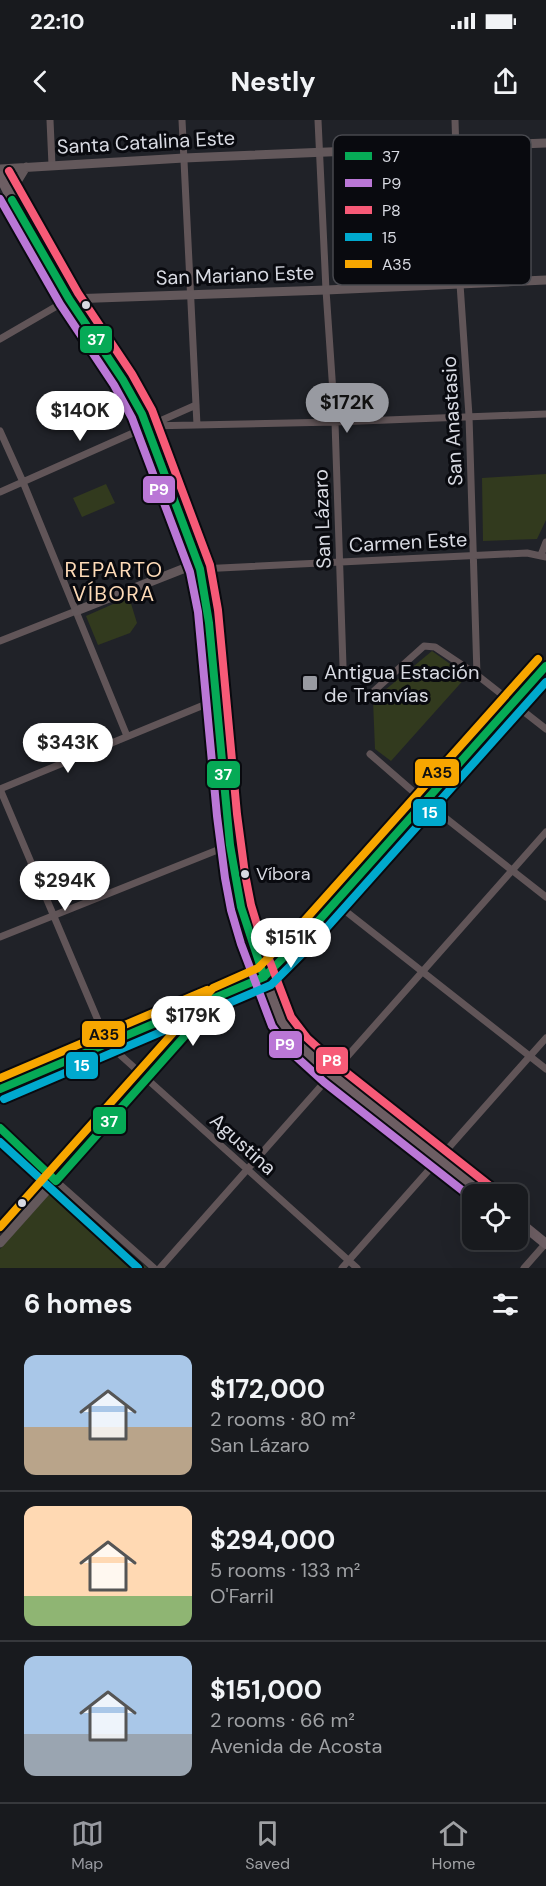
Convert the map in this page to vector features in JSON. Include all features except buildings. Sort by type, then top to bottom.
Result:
[{"type":"main road","points":[[0,178],[69,298],[123,380],[147,426],[199,566],[209,617],[230,845],[241,907],[251,941],[282,1022],[299,1045],[331,1074],[471,1184]]},
{"type":"main road","points":[[0,206],[12,200]]},
{"type":"main road","points":[[251,941],[273,945],[299,942]]},
{"type":"main road","points":[[528,1229],[546,1243]]},
{"type":"street","points":[[50,120],[52,165]]},
{"type":"street","points":[[182,120],[197,425]]},
{"type":"street","name":"San Lázaro","points":[[318,120],[335,422],[343,666]]},
{"type":"street","name":"San Anastasio","points":[[455,120],[456,135]]},
{"type":"street","name":"Santa Catalina Este","points":[[531,144],[546,143]]},
{"type":"street","name":"Santa Catalina Este","points":[[0,178],[26,167],[333,152]]},
{"type":"street","points":[[12,200],[15,185],[26,167]]},
{"type":"street","name":"San Mariano Este","points":[[531,281],[546,280]]},
{"type":"street","name":"San Mariano Este","points":[[69,298],[438,285]]},
{"type":"street","name":"San Anastasio","points":[[460,285],[469,416],[477,675]]},
{"type":"street","points":[[0,339],[69,298]]},
{"type":"street","points":[[0,492],[196,405]]},
{"type":"street","points":[[147,426],[546,414]]},
{"type":"street","points":[[0,431],[127,736]]},
{"type":"street","points":[[544,556],[546,542]]},
{"type":"street","name":"Carmen Este","points":[[199,566],[527,553],[544,556]]},
{"type":"street","points":[[0,641],[199,566]]},
{"type":"street","points":[[365,699],[424,646],[435,647],[477,675],[546,729]]},
{"type":"street","points":[[0,1089],[264,977],[299,942],[546,666]]},
{"type":"street","points":[[108,1044],[0,789],[216,700]]},
{"type":"street","points":[[370,754],[424,801],[546,897]]},
{"type":"street","points":[[160,1268],[546,832]]},
{"type":"street","points":[[0,937],[230,845]]},
{"type":"street","points":[[334,903],[546,1069]]},
{"type":"street","points":[[0,1244],[220,996]]},
{"type":"street","points":[[342,1268],[546,1038]]},
{"type":"street","name":"Agustina","points":[[108,1044],[357,1268]]},
{"type":"street","points":[[0,1128],[154,1268]]},
{"type":"street","points":[[524,1268],[546,1243]]},
{"type":"green space","points":[[546,474],[546,520],[537,539],[483,541],[482,478]]},
{"type":"green space","points":[[106,484],[115,503],[82,517],[73,498]]},
{"type":"green space","points":[[129,597],[137,623],[130,633],[98,645],[86,616]]},
{"type":"green space","points":[[432,651],[467,676],[391,761],[375,749],[373,700]]},
{"type":"green space","points":[[54,1189],[60,1189],[147,1268],[0,1268],[0,1249]]},
{"type":"transit line","name":"P8","points":[[9,171],[78,293],[132,374],[152,410],[210,565],[218,610],[237,814],[245,874],[261,938],[291,1017],[307,1038],[338,1066],[487,1184]]},
{"type":"transit line","name":"P9","points":[[0,199],[60,304],[114,385],[132,418],[190,572],[198,612],[225,878],[241,944],[272,1026],[291,1052],[324,1082],[462,1190]]},
{"type":"transit line","name":"37","points":[[12,200],[69,299],[123,380],[142,414],[200,569],[209,623],[230,845],[241,907],[264,977]]},
{"type":"transit line","name":"A35","points":[[0,1227],[213,988],[258,968],[297,929],[538,659]]},
{"type":"transit line","name":"37","points":[[0,1089],[264,977],[305,936],[546,666]]},
{"type":"transit line","name":"15","points":[[4,1099],[271,985],[313,943],[546,682]]},
{"type":"transit line","name":"A35","points":[[0,1078],[207,990]]},
{"type":"transit line","name":"37","points":[[0,1128],[56,1181],[214,1003]]},
{"type":"transit line","name":"15","points":[[0,1142],[138,1268]]},
{"type":"place","name":"Antigua Estación de Tranvías","points":[[310,683]]},
{"type":"place","name":"Víbora","points":[[245,874]]},
{"type":"district","name":"REPARTO VÍBORA","points":[[114,582]]}]
